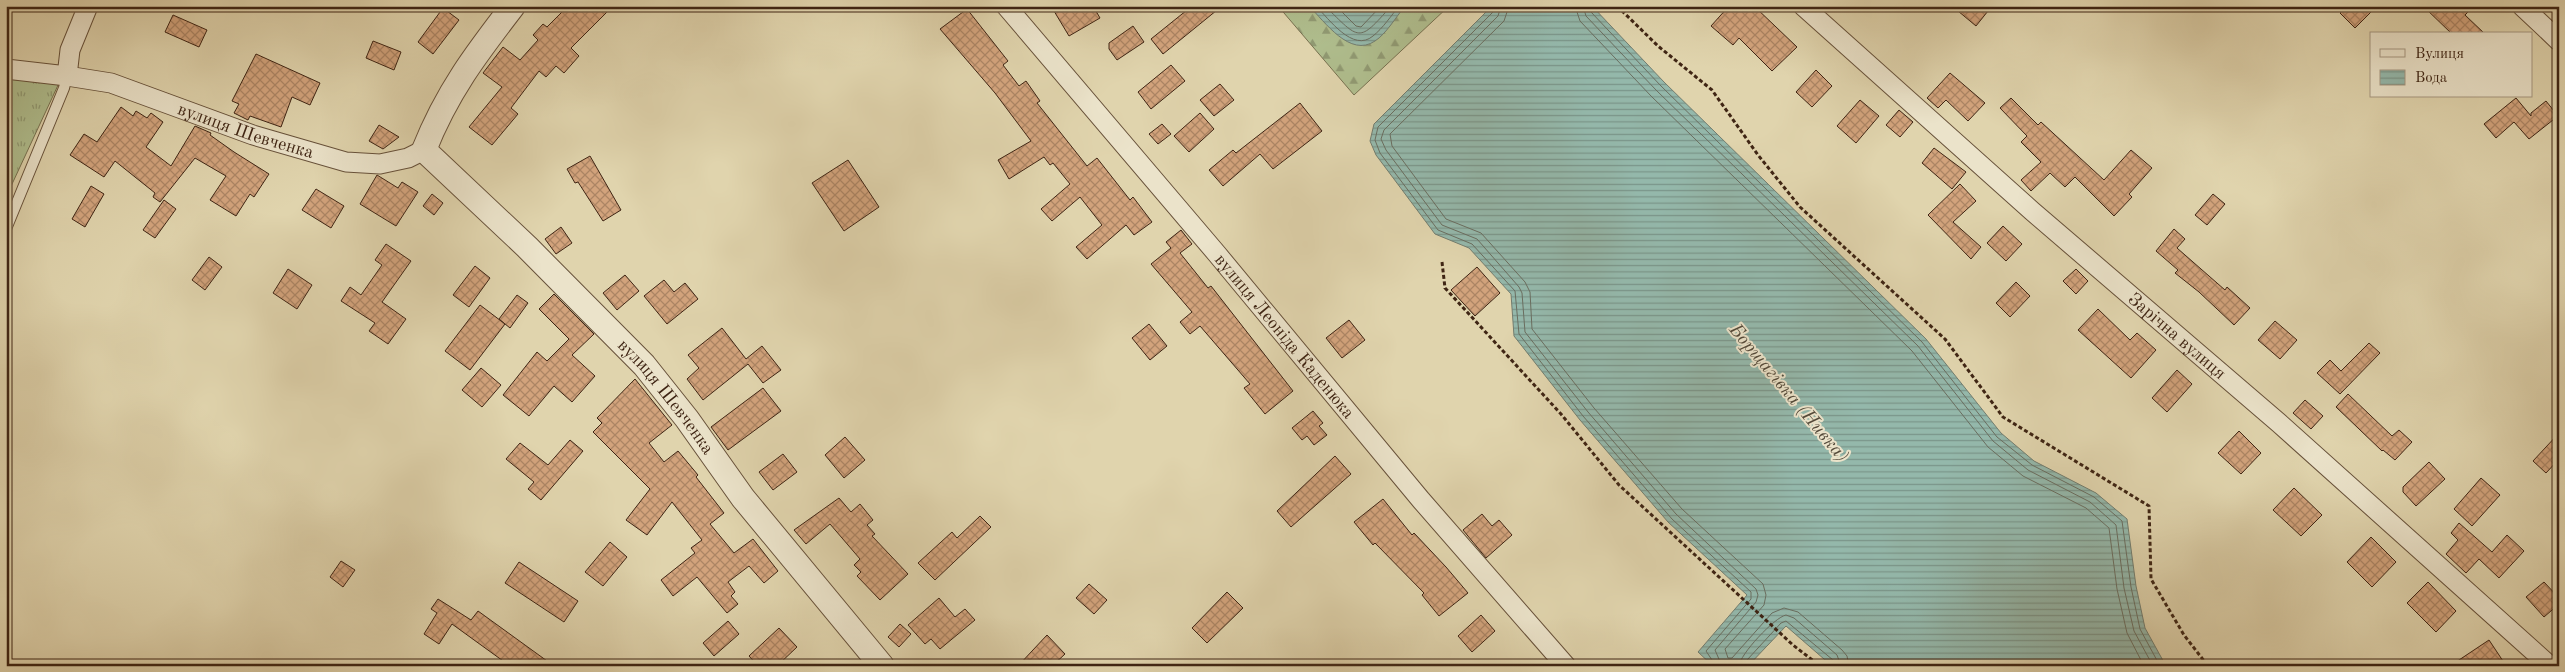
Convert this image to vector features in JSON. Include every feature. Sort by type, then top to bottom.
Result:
[{"type":"street","points":[[67,76],[70,50],[88,6]]},
{"type":"street","points":[[424,150],[439,112],[466,68],[514,6]]},
{"type":"street","name":"вулиця Леоніда Каденюка","points":[[1006,6],[1218,254],[1421,500],[1566,666]]},
{"type":"street","name":"Зарічна вулиця","points":[[1803,6],[2032,211],[2279,423],[2550,666]]},
{"type":"street","points":[[2522,6],[2559,41]]},
{"type":"street","name":"вулиця Шевченка","points":[[6,69],[111,83],[254,135],[346,162],[380,164],[408,158],[424,150],[527,247],[644,365],[687,419],[743,498],[882,666]]},
{"type":"lane","points":[[6,228],[64,88],[67,76]]},
{"type":"path","points":[[1617,6],[1658,46],[1712,90],[1758,155],[1800,207],[1945,339],[2003,418],[2149,506],[2151,579],[2184,635],[2208,666]]},
{"type":"path","points":[[1442,262],[1445,288],[1561,414],[1619,485],[1793,645],[1820,666]]},
{"type":"green space","points":[[1278,6],[1449,6],[1354,95]]},
{"type":"green space","points":[[6,79],[59,83],[6,197]]},
{"type":"water","points":[[1309,6],[1405,6],[1391,25],[1375,41],[1366,45],[1356,45],[1347,42],[1330,29]]},
{"type":"water","name":"Борщагівка (Нивка)","points":[[1492,6],[1592,6],[1664,82],[1926,339],[2001,433],[2034,461],[2096,493],[2127,519],[2136,586],[2145,628],[2166,666],[1832,666],[1786,626],[1748,666],[1713,666],[1698,652],[1747,595],[1668,522],[1580,420],[1514,336],[1511,294],[1469,248],[1435,234],[1376,155],[1370,141],[1374,124]]},
{"type":"building","points":[[568,6],[613,6],[571,48],[579,56],[564,73],[556,66],[546,77],[539,71],[511,108],[518,114],[492,145],[469,127],[502,87],[483,73],[503,47],[520,60],[538,40],[533,35],[543,24],[547,27]]},
{"type":"building","points":[[1062,6],[1093,6],[1100,18],[1069,36],[1054,11]]},
{"type":"building","points":[[1192,6],[1222,6],[1163,54],[1151,39]]},
{"type":"building","points":[[1729,6],[1754,6],[1797,47],[1772,71],[1739,38],[1733,45],[1711,26]]},
{"type":"building","points":[[1952,6],[1992,6],[1976,26]]},
{"type":"building","points":[[2347,6],[2377,6],[2355,28],[2340,13]]},
{"type":"building","points":[[2423,6],[2474,6],[2465,15],[2483,32],[2450,32]]},
{"type":"building","points":[[443,8],[459,20],[433,54],[418,42]]},
{"type":"building","points":[[967,9],[1008,61],[1003,65],[1019,86],[1026,81],[1040,101],[1037,103],[1087,166],[1097,158],[1130,200],[1133,197],[1152,222],[1134,235],[1126,225],[1087,259],[1076,247],[1102,225],[1080,197],[1052,221],[1041,209],[1070,184],[1053,163],[1050,165],[1044,157],[1009,179],[998,160],[1031,141],[995,93],[940,29]]},
{"type":"building","points":[[173,15],[207,30],[199,47],[165,32]]},
{"type":"building","points":[[1133,26],[1144,42],[1117,60],[1109,49],[1109,43]]},
{"type":"building","points":[[373,41],[401,52],[394,70],[366,58]]},
{"type":"building","points":[[256,54],[320,83],[310,105],[292,97],[281,127],[250,116],[248,120],[234,113],[239,104],[232,101]]},
{"type":"building","points":[[1171,65],[1185,81],[1151,109],[1138,92]]},
{"type":"building","points":[[1816,70],[1832,86],[1812,107],[1796,92]]},
{"type":"building","points":[[1950,73],[1985,103],[1968,121],[1946,100],[1938,108],[1927,98]]},
{"type":"building","points":[[1220,84],[1234,100],[1214,116],[1200,100]]},
{"type":"building","points":[[2011,98],[2038,125],[2041,122],[2104,180],[2131,150],[2152,168],[2129,194],[2132,197],[2114,216],[2075,177],[2065,187],[2050,173],[2031,191],[2021,180],[2041,162],[2021,142],[2027,136],[2000,108]]},
{"type":"building","points":[[2516,98],[2531,116],[2531,113],[2546,101],[2558,116],[2529,139],[2514,122],[2496,138],[2484,124]]},
{"type":"building","points":[[1860,100],[1879,116],[1856,143],[1837,126]]},
{"type":"building","points":[[1300,103],[1322,131],[1273,169],[1260,154],[1223,186],[1209,170],[1233,150],[1236,153]]},
{"type":"building","points":[[121,107],[133,116],[136,111],[147,118],[151,113],[163,122],[146,147],[171,166],[195,126],[211,133],[210,135],[234,152],[269,174],[254,197],[250,194],[236,216],[210,200],[226,176],[195,158],[160,202],[153,197],[155,193],[115,161],[104,177],[70,155],[84,134],[97,142]]},
{"type":"building","points":[[1899,110],[1913,122],[1900,137],[1886,125]]},
{"type":"building","points":[[1200,113],[1214,129],[1189,152],[1174,136]]},
{"type":"building","points":[[1162,124],[1171,134],[1158,144],[1149,134]]},
{"type":"building","points":[[379,125],[399,137],[383,149],[369,141]]},
{"type":"building","points":[[1934,148],[1966,172],[1952,189],[1922,163]]},
{"type":"building","points":[[590,156],[621,210],[603,221],[578,182],[575,183],[567,169]]},
{"type":"building","points":[[848,160],[879,207],[844,231],[812,183]]},
{"type":"building","points":[[377,175],[398,188],[402,182],[418,192],[396,226],[360,204]]},
{"type":"building","points":[[1960,184],[1976,201],[1953,222],[1981,247],[1971,259],[1928,215]]},
{"type":"building","points":[[91,186],[104,194],[85,227],[72,219]]},
{"type":"building","points":[[316,189],[344,206],[331,228],[302,210]]},
{"type":"building","points":[[432,194],[443,203],[434,215],[423,206]]},
{"type":"building","points":[[2213,194],[2225,204],[2207,225],[2195,215]]},
{"type":"building","points":[[164,200],[176,209],[155,238],[143,230]]},
{"type":"building","points":[[2003,226],[2022,244],[2006,261],[1987,243]]},
{"type":"building","points":[[561,227],[572,243],[556,254],[545,239]]},
{"type":"building","points":[[2174,229],[2185,239],[2177,248],[2225,290],[2227,287],[2250,308],[2234,325],[2199,292],[2175,273],[2178,270],[2156,251]]},
{"type":"building","points":[[1181,230],[1192,244],[1180,253],[1208,288],[1211,286],[1293,391],[1265,414],[1244,388],[1250,384],[1200,326],[1190,334],[1180,322],[1192,312],[1151,264],[1171,248],[1166,242]]},
{"type":"building","points":[[386,244],[411,261],[382,302],[406,319],[388,344],[369,331],[375,323],[341,301],[350,287],[361,295],[382,265],[375,260]]},
{"type":"building","points":[[209,257],[222,267],[205,290],[192,280]]},
{"type":"building","points":[[475,266],[490,278],[469,307],[453,295]]},
{"type":"building","points":[[1477,267],[1500,293],[1475,316],[1451,290]]},
{"type":"building","points":[[288,269],[312,285],[297,309],[273,293]]},
{"type":"building","points":[[2076,269],[2088,281],[2076,294],[2063,281]]},
{"type":"building","points":[[625,275],[639,291],[617,310],[603,293]]},
{"type":"building","points":[[664,280],[674,292],[685,283],[698,299],[667,324],[644,296]]},
{"type":"building","points":[[2016,282],[2030,296],[2010,317],[1996,303]]},
{"type":"building","points":[[554,294],[594,334],[572,355],[595,376],[572,402],[554,386],[529,416],[503,395],[537,352],[547,361],[569,339],[539,309]]},
{"type":"building","points":[[517,295],[528,303],[510,328],[499,319]]},
{"type":"building","points":[[480,305],[505,324],[470,370],[445,351]]},
{"type":"building","points":[[2098,309],[2130,340],[2137,333],[2156,350],[2131,378],[2078,330]]},
{"type":"building","points":[[1349,320],[1365,340],[1342,358],[1326,338]]},
{"type":"building","points":[[2275,321],[2297,340],[2280,359],[2258,340]]},
{"type":"building","points":[[1149,324],[1167,346],[1150,360],[1132,338]]},
{"type":"building","points":[[722,328],[746,359],[762,346],[781,370],[763,383],[748,364],[703,400],[687,379],[699,368],[688,355]]},
{"type":"building","points":[[2369,343],[2380,353],[2340,394],[2317,373],[2330,360],[2341,371]]},
{"type":"building","points":[[481,368],[501,385],[482,407],[462,390]]},
{"type":"building","points":[[2177,370],[2192,384],[2167,412],[2152,398]]},
{"type":"building","points":[[635,379],[672,425],[649,443],[664,462],[678,451],[698,475],[696,477],[724,513],[710,524],[734,553],[753,539],[778,571],[764,583],[749,566],[728,582],[735,592],[731,596],[738,604],[727,613],[697,577],[673,596],[661,580],[695,553],[691,548],[702,540],[672,502],[647,535],[626,520],[650,489],[593,432],[602,423],[597,418]]},
{"type":"building","points":[[763,388],[781,411],[728,450],[711,427]]},
{"type":"building","points":[[2348,394],[2392,436],[2399,430],[2412,442],[2395,460],[2382,451],[2336,407]]},
{"type":"building","points":[[2305,400],[2323,416],[2311,429],[2293,413]]},
{"type":"building","points":[[1313,411],[1323,423],[1319,426],[1327,435],[1314,445],[1307,436],[1302,440],[1292,428]]},
{"type":"building","points":[[2239,431],[2261,453],[2241,474],[2218,453]]},
{"type":"building","points":[[2559,433],[2559,459],[2546,473],[2533,461]]},
{"type":"building","points":[[845,437],[865,460],[844,478],[825,455]]},
{"type":"building","points":[[570,440],[583,451],[541,500],[528,489],[534,482],[506,459],[520,443],[548,465]]},
{"type":"building","points":[[783,454],[797,472],[773,490],[759,472]]},
{"type":"building","points":[[1335,456],[1351,474],[1291,527],[1277,511]]},
{"type":"building","points":[[2429,462],[2445,479],[2416,506],[2403,492],[2403,487]]},
{"type":"building","points":[[2481,478],[2500,495],[2472,526],[2454,509]]},
{"type":"building","points":[[2294,488],[2322,515],[2301,536],[2273,510]]},
{"type":"building","points":[[839,498],[851,512],[860,504],[873,520],[867,525],[875,534],[872,536],[908,574],[880,600],[857,576],[861,572],[854,565],[860,559],[830,524],[806,544],[794,530]]},
{"type":"building","points":[[1383,499],[1412,535],[1414,533],[1468,593],[1439,616],[1422,595],[1424,593],[1375,543],[1373,545],[1354,522]]},
{"type":"building","points":[[1482,514],[1492,526],[1499,520],[1512,535],[1486,558],[1463,530]]},
{"type":"building","points":[[980,516],[991,527],[935,580],[918,563],[952,532],[957,538]]},
{"type":"building","points":[[2459,523],[2492,552],[2507,535],[2524,551],[2499,578],[2479,559],[2466,573],[2446,554],[2458,540],[2451,533]]},
{"type":"building","points":[[2371,537],[2396,562],[2372,587],[2347,562]]},
{"type":"building","points":[[610,542],[627,557],[603,586],[585,572]]},
{"type":"building","points":[[341,561],[355,570],[343,587],[330,577]]},
{"type":"building","points":[[519,562],[578,601],[564,622],[505,583]]},
{"type":"building","points":[[2428,582],[2456,611],[2436,632],[2407,603]]},
{"type":"building","points":[[2544,582],[2559,598],[2559,604],[2544,617],[2526,597]]},
{"type":"building","points":[[1089,584],[1107,600],[1094,614],[1076,598]]},
{"type":"building","points":[[1227,592],[1243,608],[1207,643],[1192,628]]},
{"type":"building","points":[[939,598],[955,617],[965,609],[975,620],[940,649],[931,639],[925,644],[908,625]]},
{"type":"building","points":[[438,599],[471,620],[478,611],[554,666],[510,666],[452,624],[439,644],[424,634],[437,613],[431,609]]},
{"type":"building","points":[[1481,615],[1495,631],[1472,652],[1458,636]]},
{"type":"building","points":[[728,621],[739,634],[714,656],[703,643]]},
{"type":"building","points":[[900,624],[911,634],[899,647],[888,637]]},
{"type":"building","points":[[779,628],[797,647],[777,666],[758,666],[749,656]]},
{"type":"building","points":[[1047,635],[1065,654],[1052,666],[1018,666]]},
{"type":"building","points":[[2489,640],[2503,661],[2495,666],[2450,666]]}]
